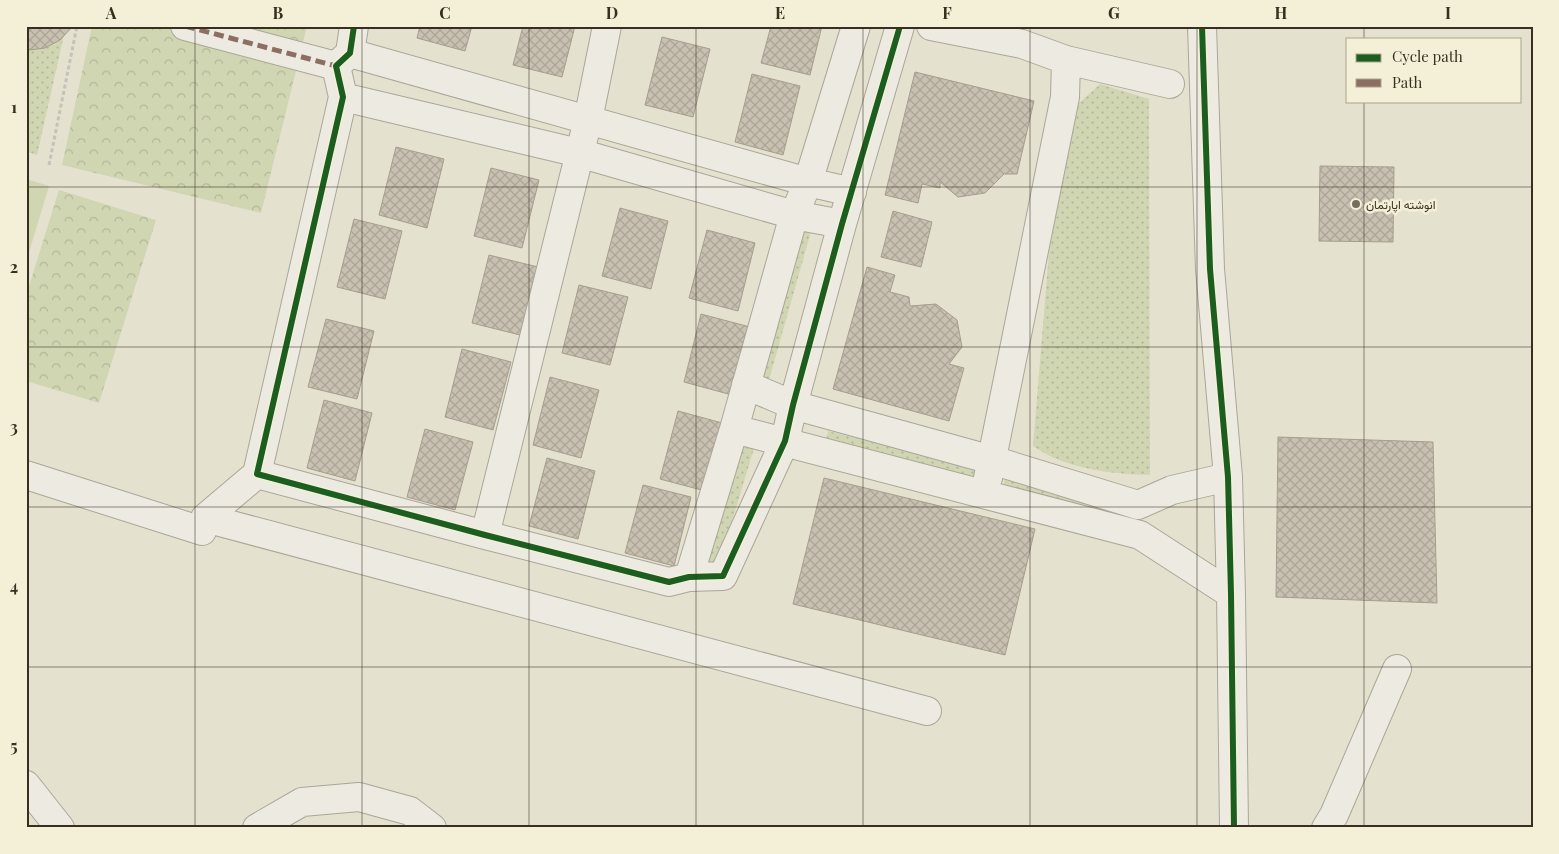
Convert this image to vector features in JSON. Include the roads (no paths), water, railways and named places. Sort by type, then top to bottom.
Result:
[{"type":"street","points":[[186,26],[343,60],[588,120],[808,182],[852,192]]},
{"type":"street","points":[[26,475],[202,530],[205,518],[257,474],[342,97],[343,60],[354,26]]},
{"type":"street","points":[[485,535],[588,120],[607,26]]},
{"type":"street","points":[[689,577],[734,429],[794,215],[808,182],[856,26]]},
{"type":"street","points":[[257,474],[669,582],[689,577],[723,576],[785,441],[792,405],[842,224],[900,26]]},
{"type":"street","points":[[931,26],[1024,35],[1066,60],[1170,84]]},
{"type":"street","points":[[1202,26],[1210,269],[1228,477],[1234,828]]},
{"type":"street","points":[[985,494],[1065,97],[1066,60]]},
{"type":"street","points":[[342,97],[579,153],[794,215],[842,224]]},
{"type":"street","points":[[746,385],[792,405],[992,460],[1138,505],[1172,490],[1228,477]]},
{"type":"street","points":[[734,429],[1140,535],[1231,594]]},
{"type":"street","points":[[205,518],[927,711]]},
{"type":"street","points":[[1326,828],[1338,806],[1397,669]]},
{"type":"street","points":[[26,785],[60,828]]},
{"type":"street","points":[[258,828],[302,802],[359,797],[410,811],[432,828]]},
{"type":"place","name":"انوشته اپارتمان","points":[[1356,204]]}]
